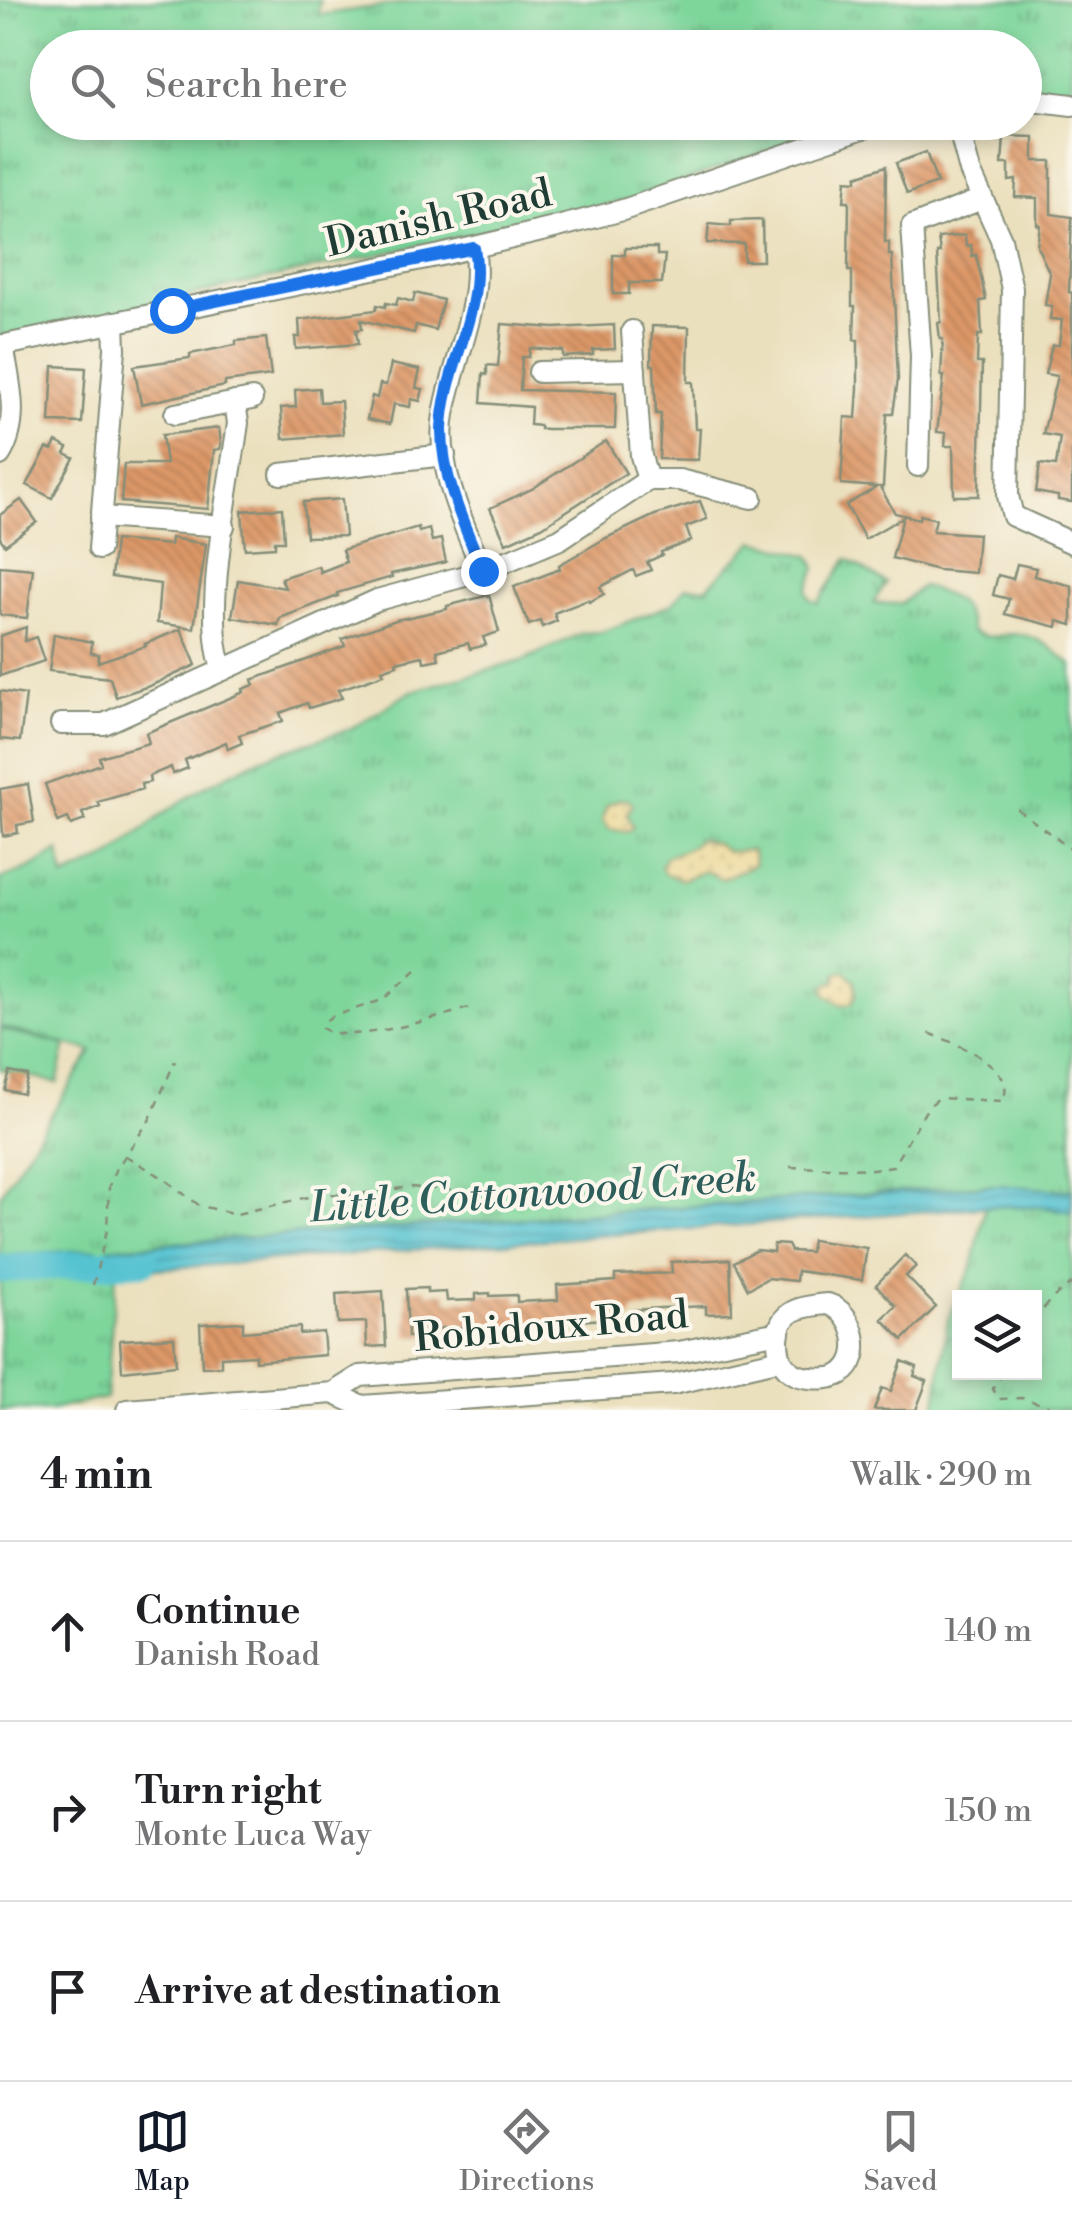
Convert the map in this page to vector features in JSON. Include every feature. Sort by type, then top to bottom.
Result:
[{"type":"street","points":[[1042,101],[1072,104]]},
{"type":"street","name":"Danish Road","points":[[2,345],[474,248],[623,210],[828,140]]},
{"type":"street","points":[[962,140],[970,172],[1001,239],[1012,288],[1010,506],[1013,516],[1021,522],[1072,542]]},
{"type":"street","points":[[918,466],[922,356],[912,226],[982,199]]},
{"type":"street","points":[[474,248],[476,282],[444,416],[445,455],[457,507],[483,571]]},
{"type":"street","points":[[99,550],[114,322]]},
{"type":"street","points":[[632,331],[641,456],[648,480]]},
{"type":"street","points":[[0,455],[9,440],[12,423],[2,345]]},
{"type":"street","points":[[539,372],[635,370]]},
{"type":"street","points":[[174,414],[243,400],[224,526],[214,634],[223,670]]},
{"type":"street","points":[[281,474],[445,455]]},
{"type":"street","points":[[61,724],[104,724],[377,600],[483,571],[560,539],[648,480],[678,480],[752,498]]},
{"type":"street","points":[[101,516],[224,526]]},
{"type":"street","name":"Robidoux Road","points":[[127,1410],[333,1393],[360,1376],[678,1352],[778,1332],[784,1317],[801,1306],[828,1304],[839,1308],[852,1323],[854,1352],[843,1374],[834,1377],[807,1378],[794,1374],[781,1360],[694,1381],[362,1406],[333,1393]]},
{"type":"street","points":[[778,1332],[781,1360]]},
{"type":"street","points":[[604,1357],[606,1388]]},
{"type":"street","points":[[468,1367],[470,1398]]},
{"type":"path","points":[[1017,809],[1072,850]]},
{"type":"path","points":[[416,971],[382,1000],[331,1016],[322,1028],[333,1034],[400,1028],[474,1006]]},
{"type":"path","points":[[790,1167],[893,1166],[928,1107],[939,1098],[1002,1101],[1006,1084],[981,1057],[928,1033]]},
{"type":"path","points":[[93,1285],[107,1230],[109,1186],[150,1119],[175,1062]]},
{"type":"path","points":[[126,1156],[200,1206],[226,1213],[260,1210],[320,1194],[352,1195],[410,1187],[472,1192]]},
{"type":"path","points":[[1042,1311],[1072,1283]]},
{"type":"path","points":[[997,1380],[992,1389],[998,1399],[1022,1398],[1061,1410]]},
{"type":"green space","points":[[0,0],[320,0],[318,15],[425,0],[1072,0],[1072,98],[1042,95],[1042,30],[30,30],[30,140],[796,140],[634,199],[0,337]]},
{"type":"green space","points":[[755,541],[810,556],[816,568],[807,591],[810,599],[818,603],[847,559],[886,583],[873,603],[901,604],[922,586],[961,605],[972,632],[989,637],[1030,637],[1072,665],[1072,1410],[935,1410],[952,1310],[952,1380],[1042,1380],[1042,1290],[961,1290],[972,1267],[990,1185],[118,1247],[106,1398],[50,1410],[0,1410],[0,1195],[92,1051],[0,1027],[0,879],[29,869],[59,851],[64,878],[112,856],[164,813],[209,784],[260,759],[350,729],[412,691],[522,661],[582,633],[602,632],[671,605],[686,587],[706,588]]},
{"type":"green space","points":[[0,1029],[66,1045],[57,1083],[0,1069]]},
{"type":"sand","points":[[620,799],[633,804],[627,814],[633,828],[627,832],[609,829],[602,820],[607,805]]},
{"type":"sand","points":[[700,839],[728,852],[752,850],[755,864],[722,879],[705,871],[681,880],[664,873],[661,866],[666,857]]},
{"type":"sand","points":[[844,971],[855,981],[856,995],[852,1003],[842,1005],[825,989],[836,981],[836,974]]},
{"type":"water","points":[[999,1185],[1072,1191],[1072,1212],[994,1206],[104,1273],[108,1248]]},
{"type":"water","points":[[96,1249],[91,1274],[0,1279],[0,1256]]},
{"type":"building","points":[[1004,140],[1034,140],[1034,161],[1051,161],[1051,214],[1072,217],[1072,502],[1036,492],[1040,464],[1056,466],[1060,437],[1043,434],[1057,376],[1045,374],[1052,345],[1059,345],[1062,320],[1050,319],[1052,306],[1045,305],[1050,274],[1037,246],[1037,198],[1015,197],[1016,180],[1009,181],[1009,164],[1002,164]]},
{"type":"building","points":[[926,152],[937,183],[907,194],[896,163]]},
{"type":"building","points":[[886,166],[885,242],[889,242],[892,255],[898,379],[893,414],[887,414],[880,487],[895,513],[936,519],[933,531],[978,534],[975,573],[938,570],[892,558],[903,517],[865,539],[846,505],[877,487],[841,484],[845,417],[856,418],[858,388],[858,340],[854,340],[852,271],[848,271],[846,180],[857,181],[857,176]]},
{"type":"building","points":[[762,220],[763,261],[744,261],[744,244],[707,243],[709,224],[731,226],[731,221]]},
{"type":"building","points":[[965,235],[966,246],[971,245],[972,256],[976,255],[986,300],[980,301],[982,335],[978,335],[977,363],[982,363],[979,496],[954,496],[953,446],[945,446],[946,433],[937,432],[944,376],[943,339],[938,323],[938,238]]},
{"type":"building","points":[[625,248],[657,248],[657,255],[665,255],[662,283],[629,283],[629,294],[613,294],[613,255],[625,255]]},
{"type":"building","points":[[415,293],[443,300],[435,330],[416,325],[414,333],[361,320],[362,329],[356,330],[358,344],[296,349],[299,320],[376,310],[377,305],[396,305],[398,298],[413,302]]},
{"type":"building","points":[[502,324],[554,328],[614,325],[615,349],[563,357],[563,351],[530,348],[529,357],[522,357],[520,390],[616,392],[615,429],[540,429],[530,425],[531,407],[481,403],[487,365],[498,366]]},
{"type":"building","points":[[652,326],[689,327],[688,382],[693,382],[695,429],[700,429],[698,460],[659,459],[661,414],[656,414]]},
{"type":"building","points":[[266,338],[271,376],[225,382],[225,386],[141,404],[134,366],[190,358],[190,354],[236,345],[236,341]]},
{"type":"building","points":[[391,364],[420,370],[416,388],[423,389],[420,401],[411,399],[410,407],[394,404],[390,424],[367,419],[372,396],[377,398],[380,384],[386,385]]},
{"type":"building","points":[[53,366],[86,368],[82,423],[50,422]]},
{"type":"building","points":[[319,388],[320,402],[341,401],[343,434],[283,439],[281,408],[296,407],[295,390]]},
{"type":"building","points":[[219,428],[221,443],[220,449],[214,450],[208,509],[121,502],[124,464],[166,464],[162,435]]},
{"type":"building","points":[[606,441],[626,473],[542,527],[506,543],[490,508],[532,489]]},
{"type":"building","points":[[56,442],[68,448],[65,454],[74,458],[52,498],[27,485],[47,448],[52,450]]},
{"type":"building","points":[[342,499],[345,536],[306,537],[303,502]]},
{"type":"building","points":[[21,500],[37,522],[5,545],[0,538],[0,515]]},
{"type":"building","points":[[700,501],[707,519],[686,527],[691,541],[647,562],[651,570],[636,576],[633,570],[600,587],[604,594],[554,613],[557,621],[542,627],[540,621],[529,625],[514,587],[560,569],[559,565],[606,538],[655,515]]},
{"type":"building","points":[[282,508],[284,541],[275,541],[275,547],[245,549],[242,511]]},
{"type":"building","points":[[418,527],[419,532],[429,529],[432,541],[441,539],[446,562],[391,574],[392,577],[337,593],[338,596],[280,618],[278,625],[232,617],[238,580],[285,588],[281,578],[318,566],[320,572],[346,562],[342,550]]},
{"type":"building","points":[[171,538],[206,544],[194,628],[157,623],[160,584],[111,577],[115,540],[170,545]]},
{"type":"building","points":[[1017,564],[1036,568],[1034,576],[1072,586],[1072,625],[1058,621],[1057,627],[1005,614],[1009,599],[993,595],[998,575],[1013,579]]},
{"type":"building","points":[[0,566],[33,569],[27,618],[0,615]]},
{"type":"building","points":[[489,595],[499,632],[483,637],[486,645],[470,649],[468,643],[437,651],[439,659],[424,662],[423,656],[396,662],[397,665],[382,670],[384,674],[338,690],[342,698],[309,708],[307,703],[280,713],[283,721],[239,735],[242,743],[228,749],[226,742],[185,760],[188,768],[173,774],[171,767],[149,776],[150,782],[141,784],[142,789],[98,802],[100,806],[82,813],[85,820],[71,825],[68,818],[58,822],[45,784],[101,764],[99,757],[149,743],[146,733],[244,692],[243,689],[254,685],[252,680],[345,646],[342,639]]},
{"type":"building","points":[[26,627],[25,641],[36,637],[44,661],[0,676],[0,636]]},
{"type":"building","points":[[181,629],[196,665],[116,697],[110,678],[49,671],[54,634],[92,642],[91,653],[99,654],[98,662]]},
{"type":"building","points":[[0,691],[26,695],[20,741],[0,739]]},
{"type":"building","points":[[28,784],[34,822],[17,825],[18,833],[3,836],[0,789]]},
{"type":"building","points":[[10,1072],[28,1076],[23,1094],[5,1090]]},
{"type":"building","points":[[812,1240],[867,1248],[862,1280],[797,1271],[796,1281],[768,1278],[748,1289],[734,1262],[757,1250],[773,1252],[774,1244],[788,1245],[791,1251],[810,1252]]},
{"type":"building","points":[[905,1255],[916,1266],[906,1276],[936,1307],[903,1340],[882,1319],[896,1306],[876,1285]]},
{"type":"building","points":[[730,1259],[732,1313],[706,1314],[706,1306],[633,1310],[633,1317],[520,1325],[521,1331],[497,1332],[498,1338],[470,1339],[469,1327],[429,1329],[429,1336],[408,1337],[406,1289],[446,1292],[447,1301],[476,1300],[476,1294],[490,1293],[517,1295],[517,1302],[558,1300],[557,1285],[615,1281],[615,1275],[672,1273],[671,1262]]},
{"type":"building","points":[[383,1291],[386,1346],[367,1347],[366,1322],[338,1323],[336,1294]]},
{"type":"building","points":[[243,1322],[243,1332],[300,1327],[300,1334],[323,1332],[325,1355],[255,1361],[255,1355],[221,1357],[221,1366],[202,1367],[200,1324]]},
{"type":"building","points":[[174,1337],[176,1365],[122,1371],[120,1340]]},
{"type":"building","points":[[902,1361],[917,1367],[914,1376],[927,1381],[916,1410],[874,1410],[882,1388],[891,1391]]},
{"type":"waterway","name":"Little Cottonwood Creek","points":[[0,1269],[144,1261]]},
{"type":"route","points":[[172,310],[474,248],[476,282],[442,432],[457,507],[483,571]]}]
